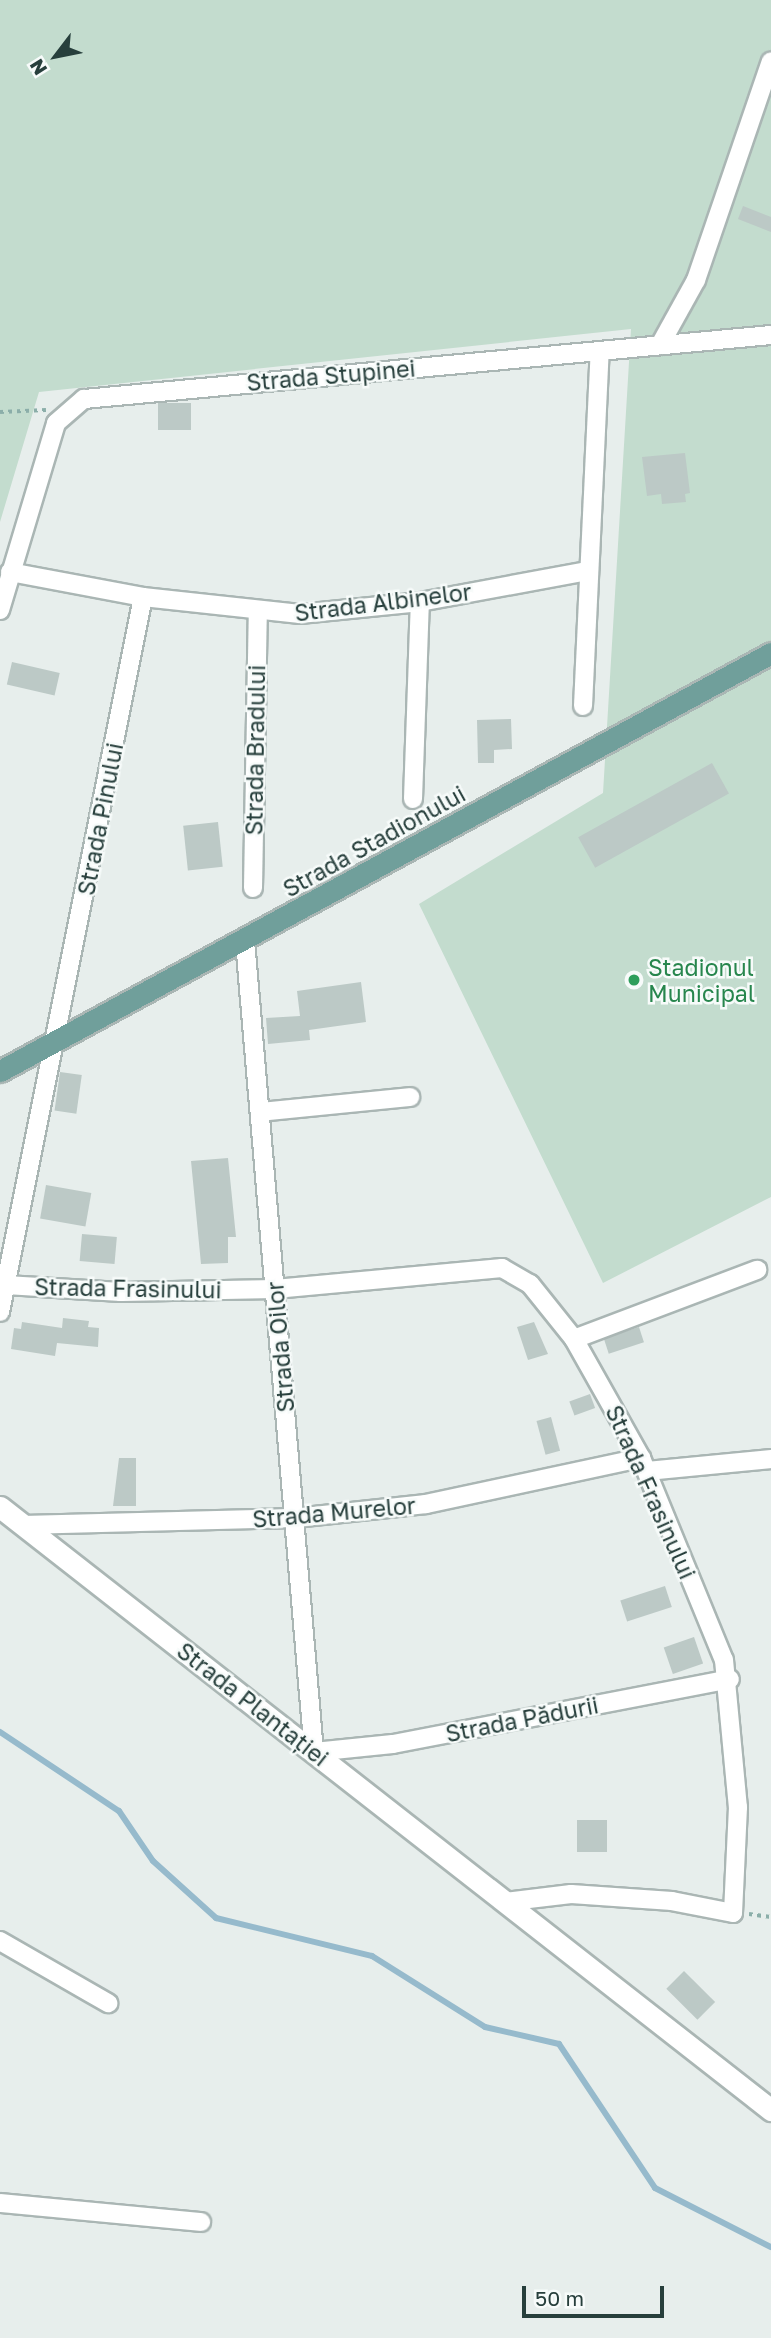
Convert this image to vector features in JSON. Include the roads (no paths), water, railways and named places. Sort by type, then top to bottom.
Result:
[{"type":"main road","name":"Strada Stadionului","points":[[0,1070],[246,941],[771,653]]},
{"type":"main road","name":"Strada Plantației","points":[[0,1507],[771,2110]]},
{"type":"street","points":[[660,345],[696,280],[771,61]]},
{"type":"street","name":"Strada Stupinei","points":[[10,572],[51,435],[65,409],[96,396],[771,335]]},
{"type":"street","points":[[583,706],[600,351]]},
{"type":"street","name":"Strada Albinelor","points":[[10,572],[143,597],[258,612],[336,612],[420,602],[588,571]]},
{"type":"street","points":[[0,610],[10,572]]},
{"type":"street","name":"Strada Pinului","points":[[0,1312],[143,597]]},
{"type":"street","points":[[413,799],[420,602]]},
{"type":"street","name":"Strada Bradului","points":[[253,888],[258,612]]},
{"type":"street","name":"Strada Oilor","points":[[246,941],[314,1752]]},
{"type":"street","points":[[260,1112],[410,1097]]},
{"type":"street","name":"Strada Frasinului","points":[[6,1285],[121,1293],[275,1289],[509,1269],[530,1284],[574,1339],[644,1464],[730,1679],[738,1807],[733,1913],[672,1901],[571,1894],[505,1902]]},
{"type":"street","points":[[574,1339],[757,1270]]},
{"type":"street","name":"Strada Murelor","points":[[23,1525],[295,1518],[468,1498],[644,1464],[771,1459]]},
{"type":"street","name":"Strada Pădurii","points":[[314,1752],[393,1744],[730,1679]]},
{"type":"street","points":[[0,1941],[108,2003]]},
{"type":"street","points":[[0,2203],[201,2222]]},
{"type":"waterway","points":[[0,1732],[119,1811],[153,1861],[216,1918],[372,1956],[485,2027],[559,2044],[655,2188],[771,2247]]},
{"type":"place","name":"Stadionul Municipal","points":[[634,980]]}]
